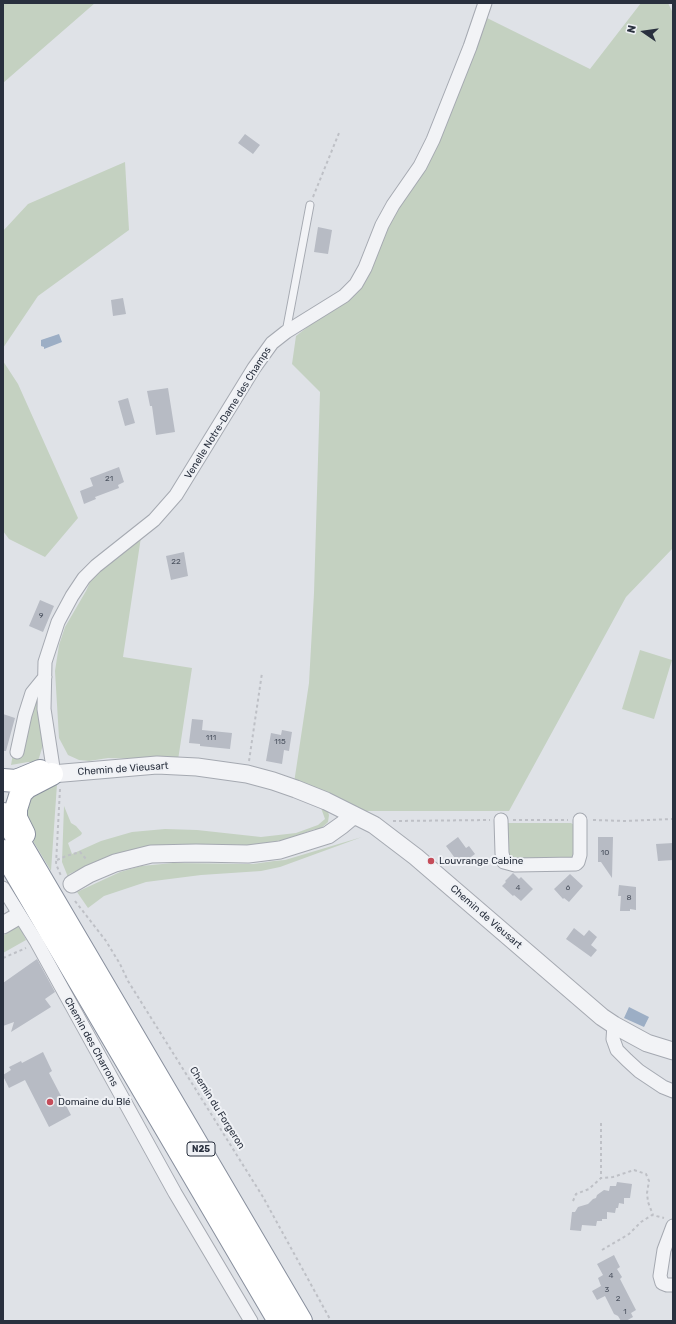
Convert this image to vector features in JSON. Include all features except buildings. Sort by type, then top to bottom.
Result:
[{"type":"highway","points":[[3,780],[16,781],[44,770],[56,774]]},
{"type":"highway","points":[[30,857],[34,850],[16,818],[17,802],[21,793],[27,787],[56,774]]},
{"type":"highway","name":"N25","points":[[3,814],[30,857],[302,1321]]},
{"type":"highway","name":"N25","points":[[3,851],[279,1321]]},
{"type":"street","name":"Venelle Notre-Dame des Champs","points":[[56,774],[44,709],[45,662],[58,622],[72,596],[84,578],[96,566],[154,520],[176,495],[254,368],[272,343],[286,332],[344,296],[356,284],[365,268],[382,225],[393,205],[420,166],[433,140],[470,47],[485,3]]},
{"type":"street","points":[[17,752],[25,715],[32,693],[45,677]]},
{"type":"street","name":"Chemin de Vieusart","points":[[56,774],[157,765],[197,767],[247,774],[296,789],[354,815],[374,825],[416,857],[596,1012],[614,1025],[647,1042],[673,1051]]},
{"type":"street","points":[[72,884],[89,874],[116,863],[151,854],[248,854],[280,850],[328,835],[354,815]]},
{"type":"street","points":[[500,820],[504,862],[515,865],[576,864],[580,855],[580,820]]},
{"type":"street","name":"Chemin des Charrons","points":[[3,888],[36,941],[175,1193],[252,1321]]},
{"type":"street","points":[[614,1025],[613,1039],[617,1050],[639,1071],[663,1087],[673,1091]]},
{"type":"street","points":[[670,1222],[660,1276],[662,1283],[673,1285]]},
{"type":"lane","points":[[286,332],[310,205]]},
{"type":"path","points":[[310,205],[339,134]]},
{"type":"path","points":[[247,774],[262,673]]},
{"type":"path","points":[[56,774],[57,845]]},
{"type":"path","points":[[626,821],[673,818]]},
{"type":"path","points":[[57,860],[80,852],[86,858],[89,874]]},
{"type":"path","name":"Chemin du Forgeron","points":[[82,909],[106,941],[128,981],[263,1197],[331,1321]]},
{"type":"path","points":[[3,958],[36,941]]},
{"type":"path","points":[[600,1123],[601,1178]]},
{"type":"path","points":[[573,1202],[576,1194],[589,1189],[601,1178],[613,1178],[634,1170],[646,1174],[649,1181],[647,1193],[648,1202],[653,1215],[670,1222]]},
{"type":"path","points":[[602,1250],[629,1234],[640,1222],[653,1215]]},
{"type":"green space","points":[[3,3],[95,3],[3,83]]},
{"type":"green space","points":[[641,3],[668,3],[673,13],[673,548],[626,597],[509,811],[362,811],[294,783],[309,683],[314,593],[320,392],[292,364],[296,336],[353,291],[485,17],[590,69]]},
{"type":"green space","points":[[125,162],[129,230],[38,296],[3,348],[3,231],[28,204]]},
{"type":"green space","points":[[3,361],[18,384],[78,518],[45,557],[9,539],[3,531]]},
{"type":"green space","points":[[141,537],[123,657],[192,668],[178,760],[108,758],[89,761],[79,760],[68,755],[59,738],[55,671],[59,645],[65,627],[86,591],[95,571]]},
{"type":"green space","points":[[640,650],[672,660],[654,719],[622,709]]},
{"type":"green space","points":[[34,702],[38,704],[43,745],[39,758],[37,762],[11,765],[13,754]]},
{"type":"green space","points":[[52,781],[57,784],[51,871],[24,826],[21,803]]},
{"type":"green space","points":[[320,805],[328,812],[329,815],[328,822],[326,824],[316,832],[315,829],[284,840],[249,845],[176,844],[143,847],[114,854],[69,874],[68,877],[62,862],[64,806],[71,823],[82,833],[68,843],[72,854],[101,841],[132,832],[165,829],[197,830],[261,837],[296,833],[318,825],[325,819]]},
{"type":"green space","points":[[507,823],[571,823],[574,825],[576,858],[509,860]]},
{"type":"green space","points":[[362,837],[280,867],[261,871],[201,875],[146,882],[104,896],[88,908],[77,892],[120,872],[141,866],[173,863],[253,864],[285,860]]},
{"type":"green space","points":[[19,925],[26,940],[3,953],[3,936]]},
{"type":"water","points":[[59,334],[62,342],[44,349],[44,347],[41,346],[41,340]]},
{"type":"water","points":[[629,1007],[649,1017],[644,1027],[624,1018]]},
{"type":"place","name":"Louvrange Cabine","points":[[431,861]]},
{"type":"place","name":"Domaine du Blé","points":[[50,1102]]}]
